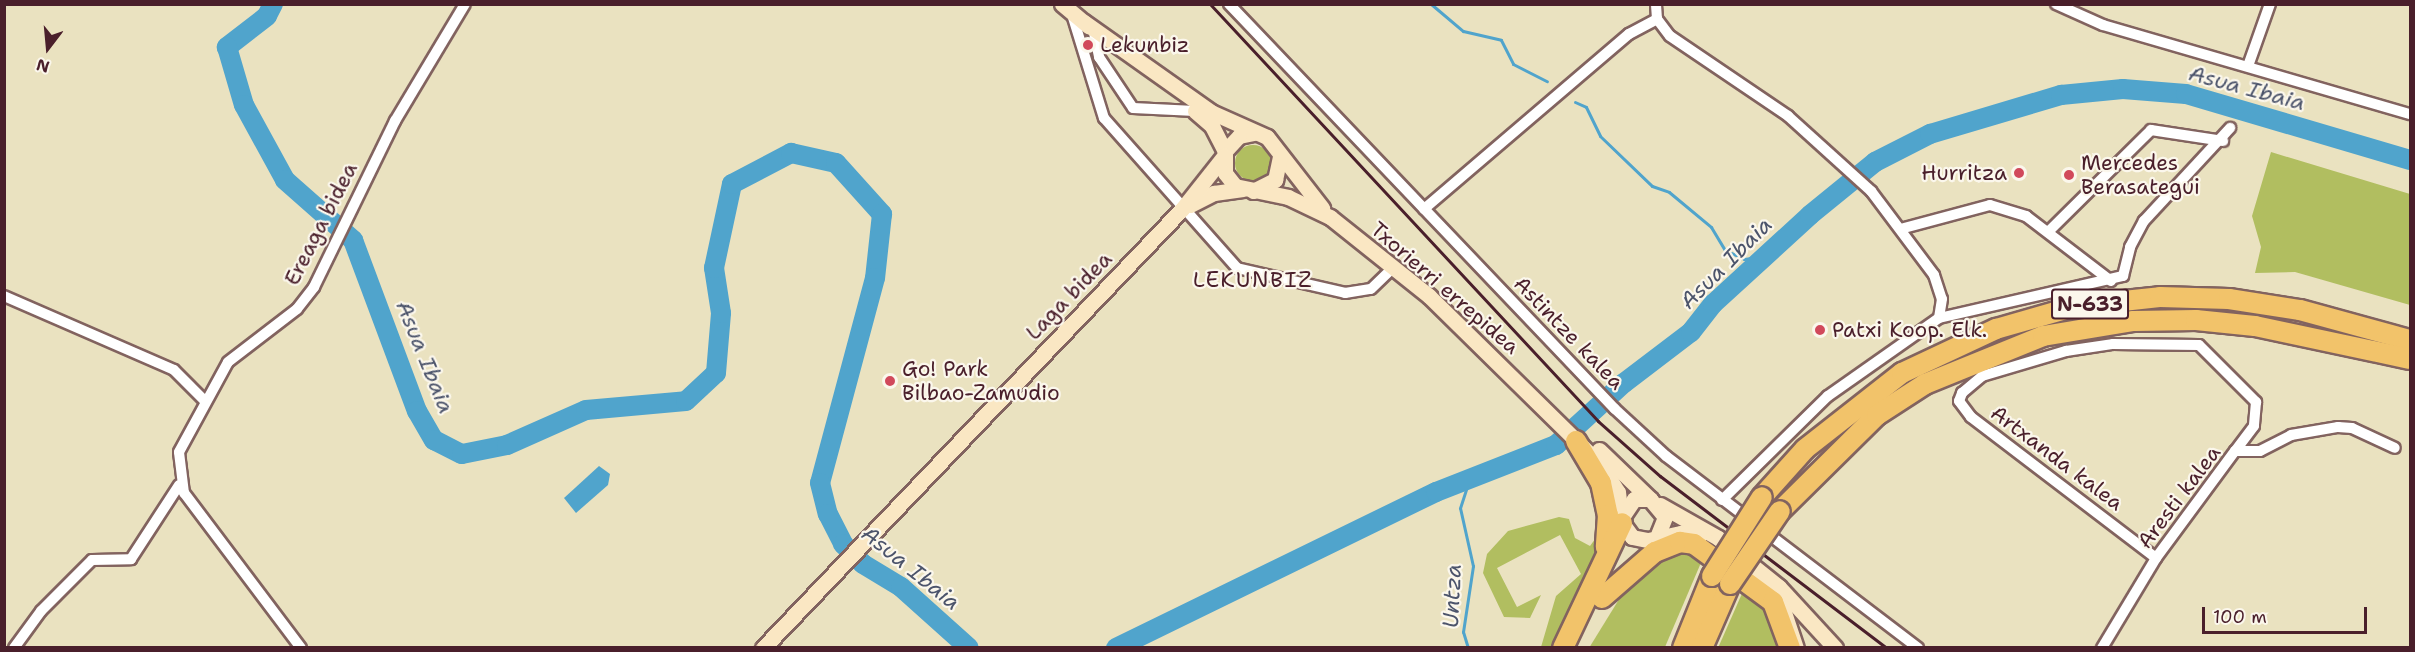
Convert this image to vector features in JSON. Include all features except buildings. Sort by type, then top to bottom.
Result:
[{"type":"highway","name":"N-633","points":[[1702,648],[1762,497],[1805,449],[1902,373],[1996,329],[2076,306],[2160,297],[2229,299],[2300,310],[2410,340]]},
{"type":"highway","name":"N-633","points":[[1682,644],[1780,511],[1877,415],[1925,384],[2043,336],[2083,327],[2175,319],[2246,325],[2410,359]]},
{"type":"highway","points":[[2327,342],[2410,372]]},
{"type":"highway","points":[[1578,438],[1601,483],[1607,505],[1603,568]]},
{"type":"highway","points":[[1563,648],[1603,568],[1622,520]]},
{"type":"highway","points":[[1576,648],[1602,598],[1653,537]]},
{"type":"highway","points":[[1602,598],[1655,552],[1680,542],[1694,544],[1773,602],[1790,648]]},
{"type":"highway","points":[[1712,648],[1727,583]]},
{"type":"street","name":"Ereaga bidea","points":[[179,485],[179,452],[204,400],[228,362],[305,300],[336,249],[395,121],[465,4]]},
{"type":"street","name":"Astintze kalea","points":[[1229,4],[1614,409],[1722,500],[1918,648]]},
{"type":"street","points":[[1656,4],[1657,19],[1670,36],[1788,116],[1850,169],[1871,191],[1904,228],[1940,287],[1939,318]]},
{"type":"street","points":[[2056,4],[2103,25],[2410,114]]},
{"type":"street","points":[[2248,66],[2270,4]]},
{"type":"street","points":[[1076,15],[1212,126],[1225,153],[1225,173],[1246,190]]},
{"type":"street","points":[[1076,15],[1099,57],[1133,108],[1195,111]]},
{"type":"street","points":[[1076,15],[1104,118],[1182,209],[1238,268],[1252,276],[1362,292],[1394,267]]},
{"type":"street","name":"Txorierri errepidea","points":[[1076,15],[1211,112],[1267,137],[1330,217],[1394,267],[1578,438],[1655,502],[1718,538],[1779,587],[1835,648]]},
{"type":"street","points":[[1424,209],[1629,34],[1657,19]]},
{"type":"street","points":[[1722,500],[1828,396],[1939,318],[2111,281],[2123,276],[2130,247],[2153,209],[2223,141],[2230,128]]},
{"type":"street","points":[[2048,232],[2151,130],[2223,141]]},
{"type":"street","points":[[1182,209],[1239,136],[1254,133]]},
{"type":"street","points":[[1182,209],[1214,193],[1246,190],[1275,180],[1280,154]]},
{"type":"street","name":"Txorierri errepidea","points":[[1246,190],[1288,198],[1330,217]]},
{"type":"street","points":[[1904,228],[1990,205],[2026,216],[2111,281]]},
{"type":"street","name":"Laga bidea","points":[[763,648],[1182,209]]},
{"type":"street","points":[[4,296],[174,370],[204,400]]},
{"type":"street","name":"Artxanda kalea","points":[[2156,558],[1963,409],[1962,393],[1982,376],[2056,353],[2113,344],[2199,345],[2256,402],[2254,426],[2235,451]]},
{"type":"street","name":"Aresti kalea","points":[[2102,648],[2156,558],[2235,451],[2260,451],[2291,435],[2338,427],[2352,428],[2395,448]]},
{"type":"street","name":"Txorierri errepidea","points":[[1578,438],[1612,481],[1622,520]]},
{"type":"street","points":[[14,648],[40,611],[92,560],[131,559],[179,485],[301,648]]},
{"type":"street","points":[[1653,537],[1665,517],[1655,502],[1634,499],[1622,520],[1632,537],[1653,537],[1693,536],[1762,587],[1788,616],[1796,648]]},
{"type":"green space","points":[[1253,145],[1266,150],[1271,163],[1266,176],[1253,181],[1240,176],[1235,163],[1240,150]]},
{"type":"green space","points":[[2271,152],[2410,194],[2410,305],[2295,272],[2255,273],[2261,247],[2252,216]]},
{"type":"green space","points":[[1559,517],[1569,519],[1575,538],[1590,546],[1611,517],[1613,527],[1557,647],[1541,647],[1556,596],[1581,574],[1560,535],[1497,568],[1517,607],[1541,595],[1530,618],[1504,617],[1483,573],[1487,554],[1508,531]]},
{"type":"green space","points":[[1686,549],[1703,558],[1665,647],[1589,648],[1626,588],[1660,555]]},
{"type":"green space","points":[[1744,589],[1761,601],[1784,648],[1718,648]]},
{"type":"water","points":[[599,466],[610,474],[608,485],[576,513],[564,498]]},
{"type":"waterway","name":"Asua Ibaia","points":[[273,4],[267,16],[227,47],[244,105],[285,180],[353,240],[417,411],[434,440],[462,454],[507,445],[586,410],[686,401],[716,373],[721,313],[714,268],[732,184],[791,153],[836,163],[882,214],[875,278],[820,483],[828,514],[843,544],[863,564],[901,587],[969,648]]},
{"type":"waterway","points":[[1431,4],[1463,31],[1501,40],[1513,64],[1547,81]]},
{"type":"waterway","name":"Asua Ibaia","points":[[1116,648],[1436,492],[1556,445],[1624,383],[1691,332],[1713,304],[1810,215],[1875,162],[1930,134],[2061,95],[2123,89],[2186,94],[2410,160]]},
{"type":"waterway","points":[[1575,102],[1586,107],[1600,136],[1652,186],[1669,192],[1711,227],[1725,250],[1744,259],[1766,256]]},
{"type":"waterway","name":"Untza","points":[[1468,648],[1463,632],[1473,566],[1460,508],[1470,477]]},
{"type":"railway","points":[[1210,4],[1598,421],[1660,476],[1887,648]]},
{"type":"place","name":"Lekunbiz","points":[[1088,45]]},
{"type":"place","name":"Hurritza","points":[[2019,173]]},
{"type":"place","name":"Mercedes Berasategui","points":[[2069,175]]},
{"type":"place","name":"Patxi Koop. Elk.","points":[[1820,330]]},
{"type":"place","name":"Go! Park Bilbao-Zamudio","points":[[890,381]]},
{"type":"district","name":"LEKUNBIZ","points":[[1253,280]]}]
